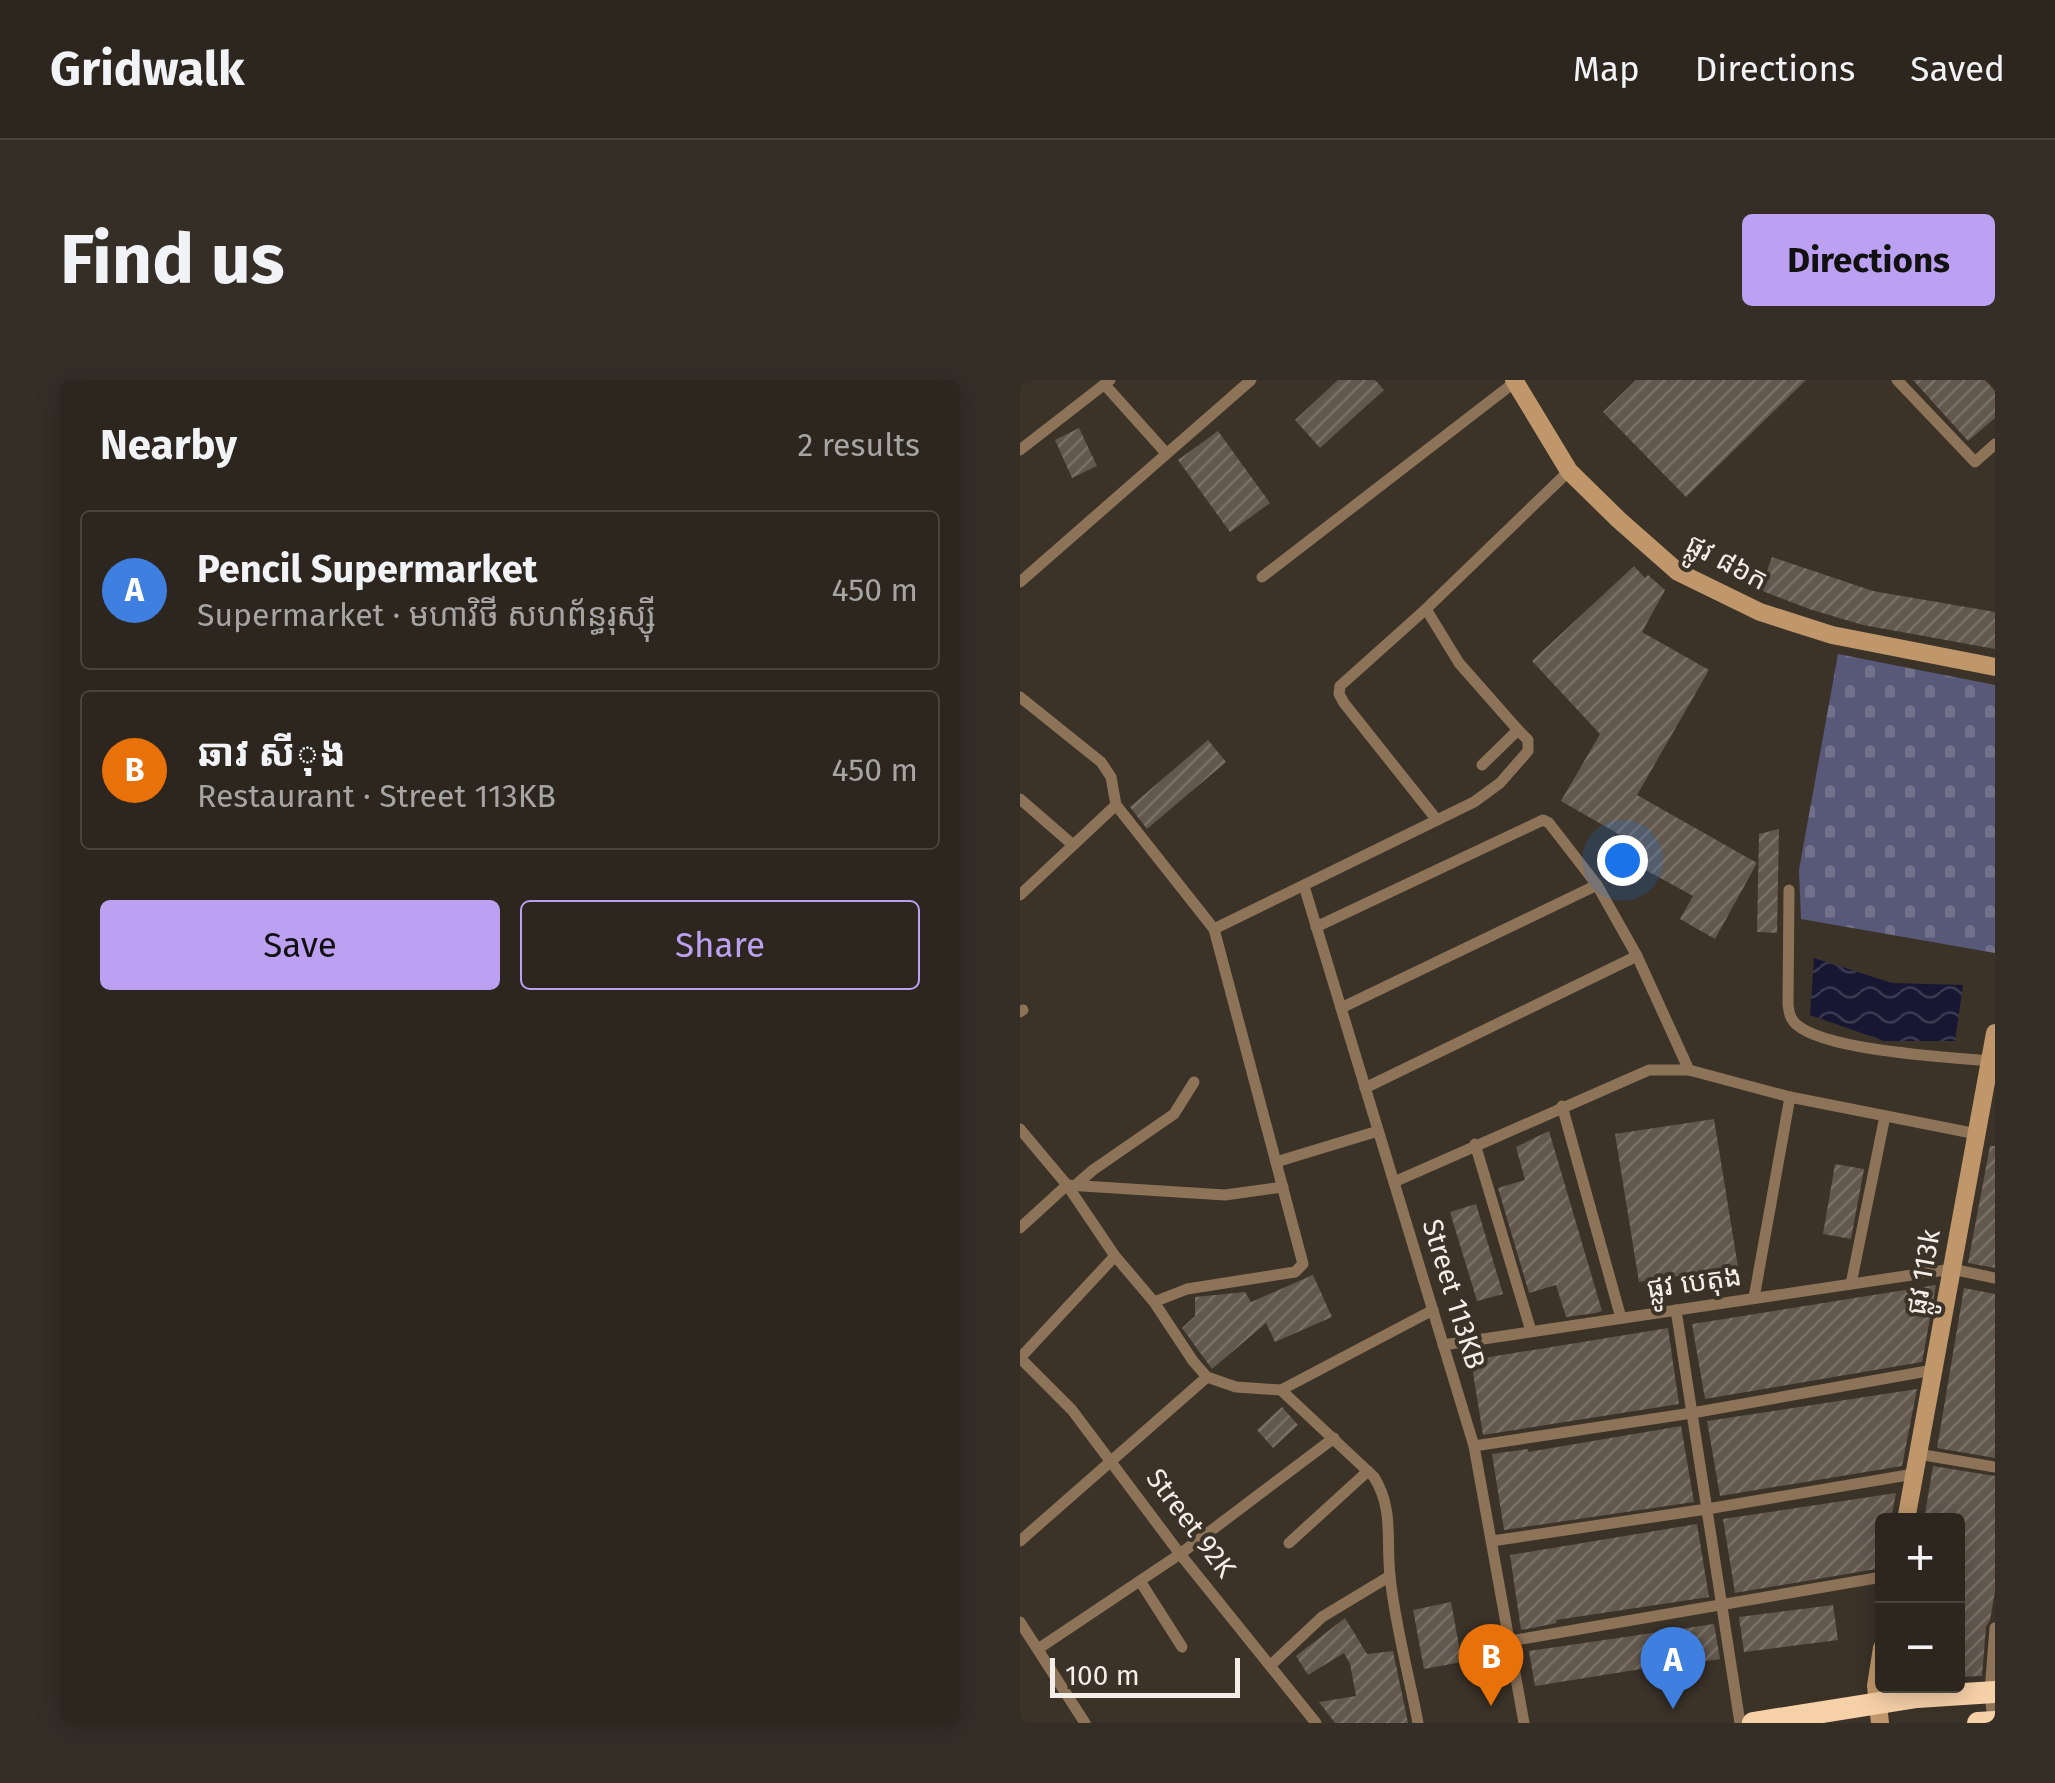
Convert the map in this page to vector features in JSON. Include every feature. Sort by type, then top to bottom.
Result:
[{"type":"highway","points":[[1752,1723],[1879,1713],[1993,1692]]},
{"type":"highway","points":[[1978,1723],[1994,1722]]},
{"type":"street","points":[[1020,582],[1251,380]]},
{"type":"street","points":[[1897,380],[1976,462],[1995,444]]},
{"type":"street","points":[[1262,577],[1514,381]]},
{"type":"street","name":"ផ្លូវ ៨៦ក","points":[[1514,381],[1569,471],[1678,572],[1760,612],[1832,635],[1995,666]]},
{"type":"street","points":[[1020,450],[1107,382],[1166,453]]},
{"type":"street","points":[[1437,820],[1338,694],[1340,686],[1569,471]]},
{"type":"street","points":[[1214,929],[1474,802],[1500,783],[1528,751],[1528,740],[1459,663],[1426,609]]},
{"type":"street","points":[[1020,697],[1101,762],[1111,778],[1116,805],[1214,929],[1302,1268],[1188,1290],[1154,1302]]},
{"type":"street","points":[[1482,766],[1518,730]]},
{"type":"street","points":[[1020,799],[1073,846]]},
{"type":"street","points":[[1020,895],[1116,805]]},
{"type":"street","points":[[1316,927],[1538,820],[1549,822],[1597,884],[1636,956],[1688,1070]]},
{"type":"street","points":[[1341,1008],[1597,884]]},
{"type":"street","name":"Street 113KB","points":[[1304,886],[1474,1446],[1524,1723]]},
{"type":"street","points":[[1789,890],[1788,1004],[1796,1024],[1845,1043],[1903,1053],[1990,1060]]},
{"type":"street","points":[[1365,1088],[1636,956]]},
{"type":"street","name":"ផ្លូវ 113k","points":[[1907,1513],[1976,1134],[1989,1101],[1995,1033]]},
{"type":"street","points":[[1394,1182],[1649,1070],[1688,1070],[1790,1097],[1976,1134]]},
{"type":"street","points":[[1020,1228],[1073,1184],[1174,1114],[1194,1082]]},
{"type":"street","points":[[1754,1298],[1790,1097]]},
{"type":"street","points":[[1562,1106],[1621,1318]]},
{"type":"street","points":[[1851,1284],[1885,1116]]},
{"type":"street","points":[[1020,1128],[1073,1184],[1115,1256],[1208,1377],[1236,1387],[1282,1390],[1433,1310]]},
{"type":"street","points":[[1276,1162],[1378,1131]]},
{"type":"street","points":[[1475,1144],[1531,1331]]},
{"type":"street","points":[[1073,1184],[1225,1195],[1283,1187]]},
{"type":"street","points":[[1020,1358],[1115,1256]]},
{"type":"street","points":[[1952,1269],[1995,1278]]},
{"type":"street","name":"ផ្លូវ បេតុង","points":[[1443,1344],[1952,1269]]},
{"type":"street","points":[[1676,1310],[1740,1723]]},
{"type":"street","name":"Street 92K","points":[[1020,1358],[1072,1410],[1113,1460],[1180,1554],[1316,1723]]},
{"type":"street","points":[[1474,1446],[1692,1413],[1933,1370]]},
{"type":"street","points":[[1020,1541],[1208,1377]]},
{"type":"street","points":[[1282,1390],[1368,1471],[1384,1492],[1389,1511],[1390,1576],[1418,1723]]},
{"type":"street","points":[[1038,1649],[1180,1554],[1334,1438]]},
{"type":"street","points":[[1918,1454],[1995,1467]]},
{"type":"street","points":[[1289,1543],[1368,1471]]},
{"type":"street","points":[[1492,1541],[1914,1474]]},
{"type":"street","points":[[1272,1664],[1322,1617],[1390,1576]]},
{"type":"street","points":[[1510,1641],[1875,1578]]},
{"type":"street","points":[[1140,1582],[1182,1646]]},
{"type":"street","points":[[1020,1622],[1084,1723]]},
{"type":"street","points":[[1994,1722],[1995,1628]]},
{"type":"green space","points":[[1838,654],[1995,685],[1995,953],[1801,919],[1799,870]]},
{"type":"water","points":[[1814,958],[1892,983],[1963,985],[1955,1041],[1884,1041],[1810,1015]]},
{"type":"building","points":[[1338,380],[1375,380],[1384,390],[1320,448],[1295,420]]},
{"type":"building","points":[[1636,380],[1806,380],[1686,497],[1603,412]]},
{"type":"building","points":[[1913,380],[1985,380],[1995,391],[1995,418],[1968,441]]},
{"type":"building","points":[[1079,428],[1097,466],[1072,478],[1055,440]]},
{"type":"building","points":[[1218,431],[1270,503],[1230,532],[1178,460]]},
{"type":"building","points":[[1772,557],[1873,591],[1995,612],[1995,649],[1863,625],[1760,590]]},
{"type":"building","points":[[1634,566],[1665,590],[1642,632],[1709,670],[1637,795],[1757,863],[1715,939],[1680,919],[1693,896],[1642,868],[1648,857],[1620,841],[1622,836],[1561,801],[1600,734],[1532,661]]},
{"type":"building","points":[[1208,740],[1226,762],[1147,829],[1130,807]]},
{"type":"building","points":[[1779,829],[1777,933],[1757,932],[1759,834]]},
{"type":"building","points":[[1714,1119],[1738,1267],[1639,1282],[1615,1134]]},
{"type":"building","points":[[1549,1131],[1602,1311],[1596,1313],[1566,1317],[1556,1285],[1529,1293],[1498,1188],[1525,1180],[1516,1147]]},
{"type":"building","points":[[1990,1146],[1995,1146],[1995,1268],[1968,1263]]},
{"type":"building","points":[[1835,1164],[1864,1169],[1851,1239],[1823,1234]]},
{"type":"building","points":[[1476,1204],[1503,1294],[1477,1301],[1450,1212]]},
{"type":"building","points":[[1313,1275],[1332,1317],[1275,1342],[1266,1323],[1212,1369],[1182,1328],[1195,1316],[1195,1297],[1245,1292],[1251,1302]]},
{"type":"building","points":[[1936,1285],[1922,1362],[1705,1399],[1692,1324]]},
{"type":"building","points":[[1964,1288],[1995,1294],[1995,1458],[1937,1448]]},
{"type":"building","points":[[1668,1328],[1679,1404],[1483,1435],[1471,1360]]},
{"type":"building","points":[[1917,1389],[1902,1466],[1720,1496],[1707,1421]]},
{"type":"building","points":[[1282,1407],[1298,1425],[1273,1448],[1257,1430]]},
{"type":"building","points":[[1681,1426],[1694,1502],[1504,1530],[1492,1454],[1528,1452]]},
{"type":"building","points":[[1933,1466],[1995,1476],[1995,1591],[1986,1627],[1982,1676],[1965,1677],[1965,1513],[1925,1513]]},
{"type":"building","points":[[1896,1493],[1892,1513],[1875,1513],[1875,1569],[1735,1593],[1723,1519]]},
{"type":"building","points":[[1697,1524],[1709,1597],[1556,1620],[1557,1623],[1521,1630],[1510,1555]]},
{"type":"building","points":[[1451,1602],[1462,1662],[1424,1669],[1413,1610]]},
{"type":"building","points":[[1833,1605],[1838,1640],[1744,1652],[1739,1617]]},
{"type":"building","points":[[1345,1618],[1367,1654],[1393,1651],[1408,1723],[1335,1723],[1319,1702],[1356,1696],[1350,1664],[1344,1653],[1308,1675],[1296,1656]]},
{"type":"building","points":[[1714,1624],[1720,1659],[1535,1686],[1529,1651]]},
{"type":"place","name":"ឆាវ សីុង","points":[[1491,1706]]},
{"type":"place","name":"Pencil Supermarket","points":[[1673,1709]]}]
